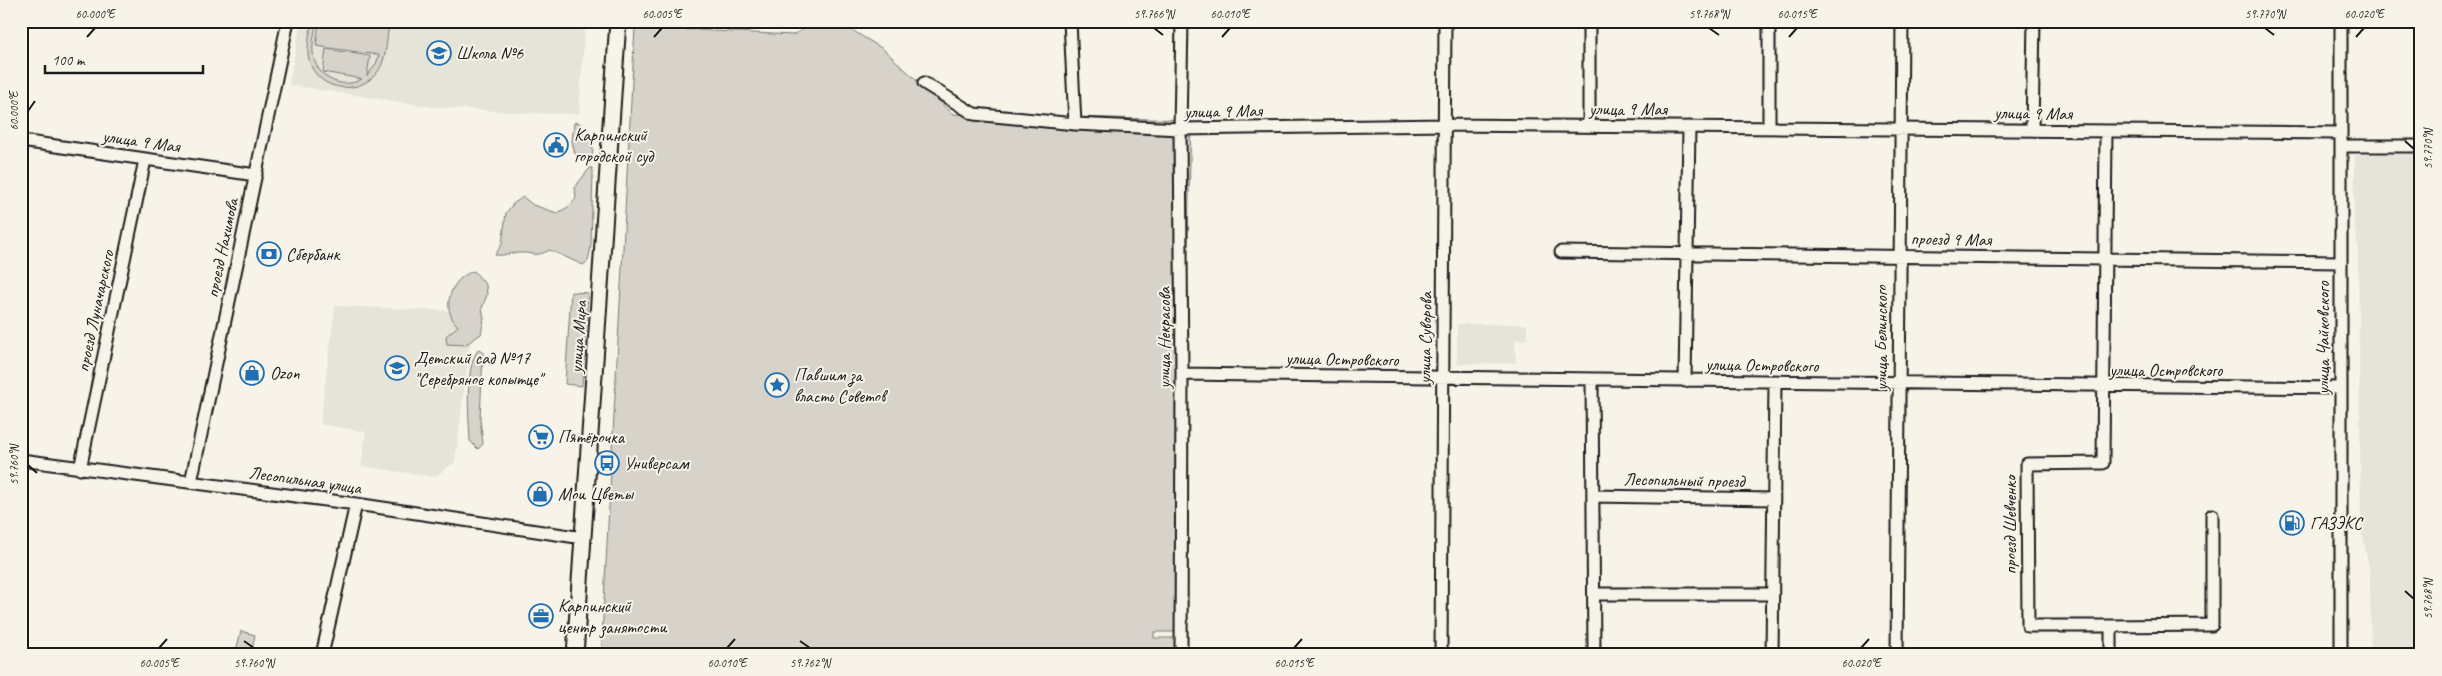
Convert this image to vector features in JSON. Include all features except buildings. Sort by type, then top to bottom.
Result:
[{"type":"main road","name":"улица Мира","points":[[575,655],[618,21]]},
{"type":"street","name":"проезд Нахимова","points":[[191,482],[288,21]]},
{"type":"street","points":[[1070,21],[1075,124]]},
{"type":"street","name":"улица Некрасова","points":[[1181,655],[1182,374],[1180,129],[1182,21]]},
{"type":"street","name":"улица Суворова","points":[[1441,655],[1445,21]]},
{"type":"street","points":[[1589,21],[1590,126]]},
{"type":"street","points":[[1770,21],[1770,128]]},
{"type":"street","name":"улица Белинского","points":[[1897,655],[1902,21]]},
{"type":"street","points":[[2032,130],[2034,21]]},
{"type":"street","name":"улица Чайковского","points":[[2341,21],[2341,655]]},
{"type":"street","name":"улица 9 Мая","points":[[924,83],[974,114],[1075,124],[1180,129],[1445,124],[2341,133]]},
{"type":"street","points":[[1685,381],[1689,127]]},
{"type":"street","points":[[2102,387],[2106,131]]},
{"type":"street","name":"улица 9 Мая","points":[[21,141],[256,175]]},
{"type":"street","points":[[2342,146],[2421,146]]},
{"type":"street","name":"проезд Луначарского","points":[[80,469],[145,160]]},
{"type":"street","name":"проезд 9 Мая","points":[[1560,252],[2340,262]]},
{"type":"street","name":"улица Островского","points":[[1182,374],[2102,387],[2341,388]]},
{"type":"street","points":[[1592,380],[1594,655]]},
{"type":"street","points":[[1772,655],[1776,382]]},
{"type":"street","name":"проезд Шевченко","points":[[2102,387],[2102,463],[2027,464],[2028,626],[2212,625],[2212,515]]},
{"type":"street","name":"Лесопильная улица","points":[[21,460],[356,504],[583,538]]},
{"type":"street","name":"Лесопильный проезд","points":[[1593,496],[1774,500]]},
{"type":"street","points":[[322,655],[356,504]]},
{"type":"street","points":[[1594,594],[1773,594]]},
{"type":"street","points":[[2111,626],[2111,655]]},
{"type":"shaded area","name":"Школа №6","points":[[301,21],[585,21],[579,114],[433,107],[289,85]]},
{"type":"shaded area","points":[[312,21],[317,21],[313,49],[315,62],[324,75],[330,80],[346,83],[362,79],[323,72],[326,49],[370,56],[367,76],[376,64],[379,55],[316,46],[319,21],[389,21],[385,53],[379,70],[371,79],[351,87],[340,87],[321,79],[314,71],[308,55]]},
{"type":"shaded area","points":[[818,21],[837,21],[883,49],[953,114],[1191,120],[1178,632],[1154,632],[1154,638],[1177,638],[1176,655],[601,655],[635,27],[793,35]]},
{"type":"shaded area","points":[[578,122],[586,130],[592,142],[592,158],[587,162],[575,154],[572,141],[574,123]]},
{"type":"shaded area","points":[[2421,153],[2421,655],[2371,655],[2370,573],[2361,528],[2358,248],[2354,222],[2355,155]]},
{"type":"shaded area","points":[[590,168],[593,171],[591,246],[588,261],[583,265],[550,250],[537,254],[495,255],[502,244],[506,213],[513,204],[523,197],[533,205],[557,213],[570,206],[576,198],[575,187]]},
{"type":"shaded area","points":[[474,271],[486,285],[487,295],[482,308],[484,319],[481,334],[465,345],[447,344],[446,336],[458,326],[450,311],[450,295],[459,280]]},
{"type":"shaded area","points":[[571,292],[588,293],[582,386],[565,384]]},
{"type":"shaded area","name":"Детский сад №17 \"Серебряное копытце\"","points":[[335,306],[474,312],[455,462],[434,477],[361,466],[366,432],[320,424]]},
{"type":"shaded area","points":[[1457,324],[1527,324],[1527,339],[1515,340],[1516,363],[1457,364]]},
{"type":"shaded area","points":[[478,350],[483,352],[480,419],[483,444],[478,449],[470,441],[468,394],[471,369]]},
{"type":"shaded area","points":[[241,631],[255,635],[251,655],[235,655]]},
{"type":"place","name":"Школа №6","points":[[439,53]]},
{"type":"place","name":"Карпинский городской суд","points":[[556,145]]},
{"type":"place","name":"Сбербанк","points":[[269,254]]},
{"type":"place","name":"Детский сад №17 \"Серебряное копытце\"","points":[[397,368]]},
{"type":"place","name":"Ozon","points":[[252,373]]},
{"type":"place","name":"Павшим за власть Советов","points":[[777,385]]},
{"type":"place","name":"Пятёрочка","points":[[541,437]]},
{"type":"place","name":"Универсам","points":[[607,463]]},
{"type":"place","name":"Мои Цветы","points":[[540,494]]},
{"type":"place","name":"ГАЗЭКС","points":[[2292,523]]},
{"type":"place","name":"Карпинский центр занятости","points":[[541,616]]}]
